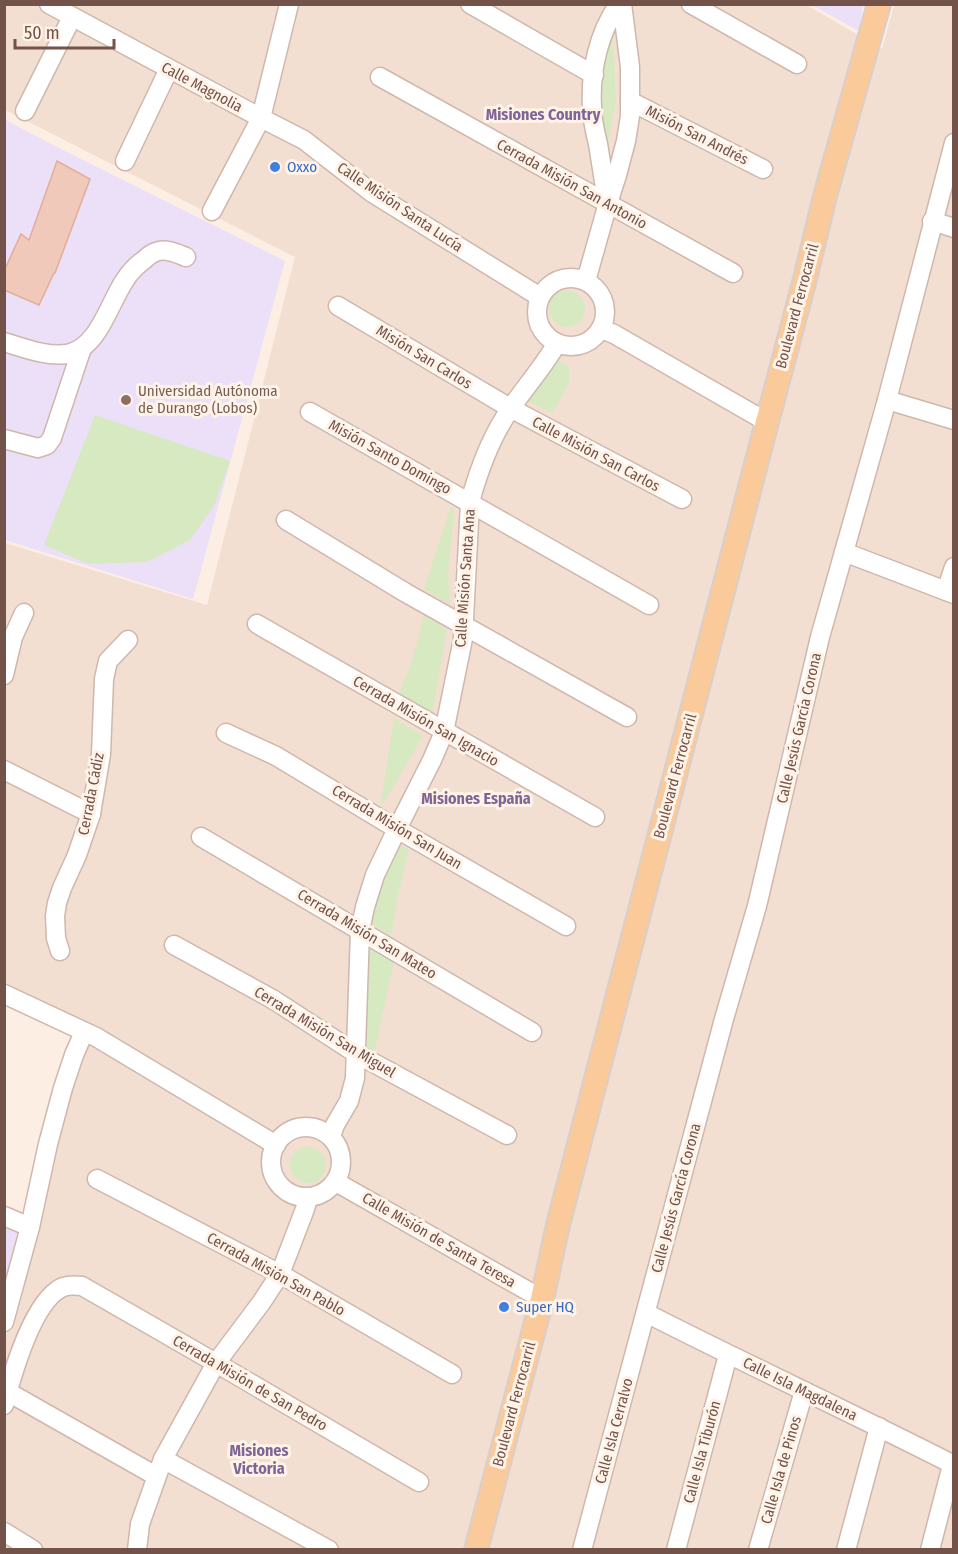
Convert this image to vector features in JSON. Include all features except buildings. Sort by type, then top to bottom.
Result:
[{"type":"main road","name":"Boulevard Ferrocarril","points":[[476,1550],[825,196],[879,4]]},
{"type":"street","name":"Calle Magnolia","points":[[49,4],[261,118]]},
{"type":"street","points":[[212,211],[261,118],[289,4]]},
{"type":"street","points":[[470,4],[594,75]]},
{"type":"street","points":[[608,203],[592,106],[594,75],[604,29],[621,4]]},
{"type":"street","points":[[586,281],[626,141],[630,101],[630,67],[621,4]]},
{"type":"street","points":[[691,4],[797,64]]},
{"type":"street","points":[[25,111],[72,17]]},
{"type":"street","points":[[125,161],[169,69]]},
{"type":"street","name":"Cerrada Misión San Antonio","points":[[380,77],[733,273]]},
{"type":"street","name":"Misión San Andrés","points":[[630,101],[763,169]]},
{"type":"street","name":"Calle Misión Santa Lucía","points":[[261,118],[304,140],[371,192],[540,297]]},
{"type":"street","name":"Calle Jesús García Corona","points":[[646,1313],[724,1019],[757,906],[820,637],[887,400],[954,143]]},
{"type":"street","points":[[932,221],[954,228]]},
{"type":"street","points":[[4,342],[52,354],[69,354],[82,348],[93,337],[125,279],[137,265],[157,251],[166,250],[186,257]]},
{"type":"street","points":[[570,277],[586,281],[594,285],[601,295],[605,306],[605,318],[593,338],[583,344],[571,346],[558,343],[549,338],[540,327],[537,315],[540,297],[548,286],[558,280],[570,277]]},
{"type":"street","name":"Misión San Carlos","points":[[338,306],[510,408]]},
{"type":"street","points":[[600,329],[614,334],[767,422]]},
{"type":"street","name":"Calle Misión Santa Ana","points":[[331,1137],[334,1125],[349,1101],[355,1078],[360,931],[365,907],[375,876],[444,732],[463,639],[470,502],[488,450],[510,408],[550,357],[558,343]]},
{"type":"street","points":[[4,439],[38,448],[47,445],[52,438],[82,348]]},
{"type":"street","points":[[887,400],[954,420]]},
{"type":"street","name":"Calle Misión San Carlos","points":[[510,408],[682,499]]},
{"type":"street","name":"Misión Santo Domingo","points":[[310,412],[649,605]]},
{"type":"street","points":[[286,520],[386,581],[627,717]]},
{"type":"street","points":[[844,552],[950,593],[954,567]]},
{"type":"street","points":[[4,675],[13,637],[24,612]]},
{"type":"street","name":"Cerrada Misión San Ignacio","points":[[257,624],[595,817]]},
{"type":"street","name":"Cerrada Cádiz","points":[[60,951],[56,938],[57,903],[91,813],[101,754],[104,679],[108,661],[128,640]]},
{"type":"street","name":"Cerrada Misión San Juan","points":[[226,733],[276,756],[566,926]]},
{"type":"street","points":[[4,770],[91,813]]},
{"type":"street","name":"Cerrada Misión San Mateo","points":[[201,837],[532,1032]]},
{"type":"street","name":"Cerrada Misión San Miguel","points":[[174,945],[274,1000],[357,1054],[507,1135]]},
{"type":"street","points":[[4,994],[90,1035],[276,1145]]},
{"type":"street","points":[[4,1322],[30,1227],[60,1099],[74,1054],[90,1035]]},
{"type":"street","points":[[308,1127],[331,1137],[338,1146],[342,1158],[341,1170],[336,1182],[322,1193],[308,1198],[289,1193],[279,1185],[274,1178],[271,1166],[272,1154],[284,1135],[295,1129],[308,1127]]},
{"type":"street","name":"Cerrada Misión San Pablo","points":[[97,1179],[280,1274],[452,1374]]},
{"type":"street","name":"Calle Misión de Santa Teresa","points":[[336,1182],[542,1299]]},
{"type":"street","points":[[137,1550],[140,1524],[163,1459],[216,1363],[280,1274],[308,1198]]},
{"type":"street","points":[[4,1216],[30,1227]]},
{"type":"street","name":"Cerrada Misión de San Pedro","points":[[6,1398],[23,1344],[40,1311],[52,1295],[65,1286],[82,1286],[419,1482]]},
{"type":"street","name":"Calle Isla Magdalena","points":[[646,1313],[953,1465]]},
{"type":"street","name":"Calle Isla Cerralvo","points":[[582,1550],[646,1313]]},
{"type":"street","name":"Calle Isla Tiburón","points":[[676,1550],[728,1355]]},
{"type":"street","name":"Calle Isla de Pinos","points":[[758,1550],[804,1391]]},
{"type":"street","points":[[6,1398],[156,1476]]},
{"type":"street","points":[[846,1550],[879,1427]]},
{"type":"street","points":[[163,1459],[329,1550]]},
{"type":"street","points":[[930,1550],[953,1465]]},
{"type":"street","points":[[4,1532],[33,1550]]},
{"type":"shaded area","points":[[805,4],[882,49],[894,5],[953,5],[953,1549],[5,1549],[5,1337],[89,1028],[5,988],[5,543],[207,605],[295,257],[5,110],[5,5]]},
{"type":"shaded area","points":[[812,5],[863,5],[859,31]]},
{"type":"shaded area","name":"Universidad Autónoma de Durango (Lobos)","points":[[4,119],[285,261],[193,599],[5,540]]},
{"type":"shaded area","points":[[5,1206],[32,1219],[5,1324]]},
{"type":"green space","points":[[612,21],[616,101],[604,161],[597,96]]},
{"type":"green space","points":[[567,291],[580,296],[585,309],[580,322],[567,327],[554,322],[549,309],[554,296]]},
{"type":"green space","points":[[555,359],[569,366],[569,383],[552,413],[527,401]]},
{"type":"green space","points":[[95,415],[230,461],[214,506],[190,540],[147,562],[88,564],[44,545]]},
{"type":"green space","points":[[451,506],[454,509],[448,572],[450,604],[424,589]]},
{"type":"green space","points":[[424,615],[447,630],[432,715],[398,697],[413,658]]},
{"type":"green space","points":[[394,718],[423,736],[380,809]]},
{"type":"green space","points":[[398,844],[409,850],[391,936],[368,920],[378,883]]},
{"type":"green space","points":[[366,947],[394,962],[374,1053],[367,1050],[363,996]]},
{"type":"green space","points":[[308,1147],[321,1152],[326,1165],[321,1178],[308,1183],[295,1178],[290,1165],[295,1152]]},
{"type":"place","name":"Oxxo","points":[[275,167]]},
{"type":"place","name":"Universidad Autónoma de Durango (Lobos)","points":[[126,400]]},
{"type":"place","name":"Super HQ","points":[[504,1307]]},
{"type":"district","name":"Misiones Country","points":[[543,114]]},
{"type":"district","name":"Misiones España","points":[[476,798]]},
{"type":"district","name":"Misiones Victoria","points":[[259,1459]]}]
